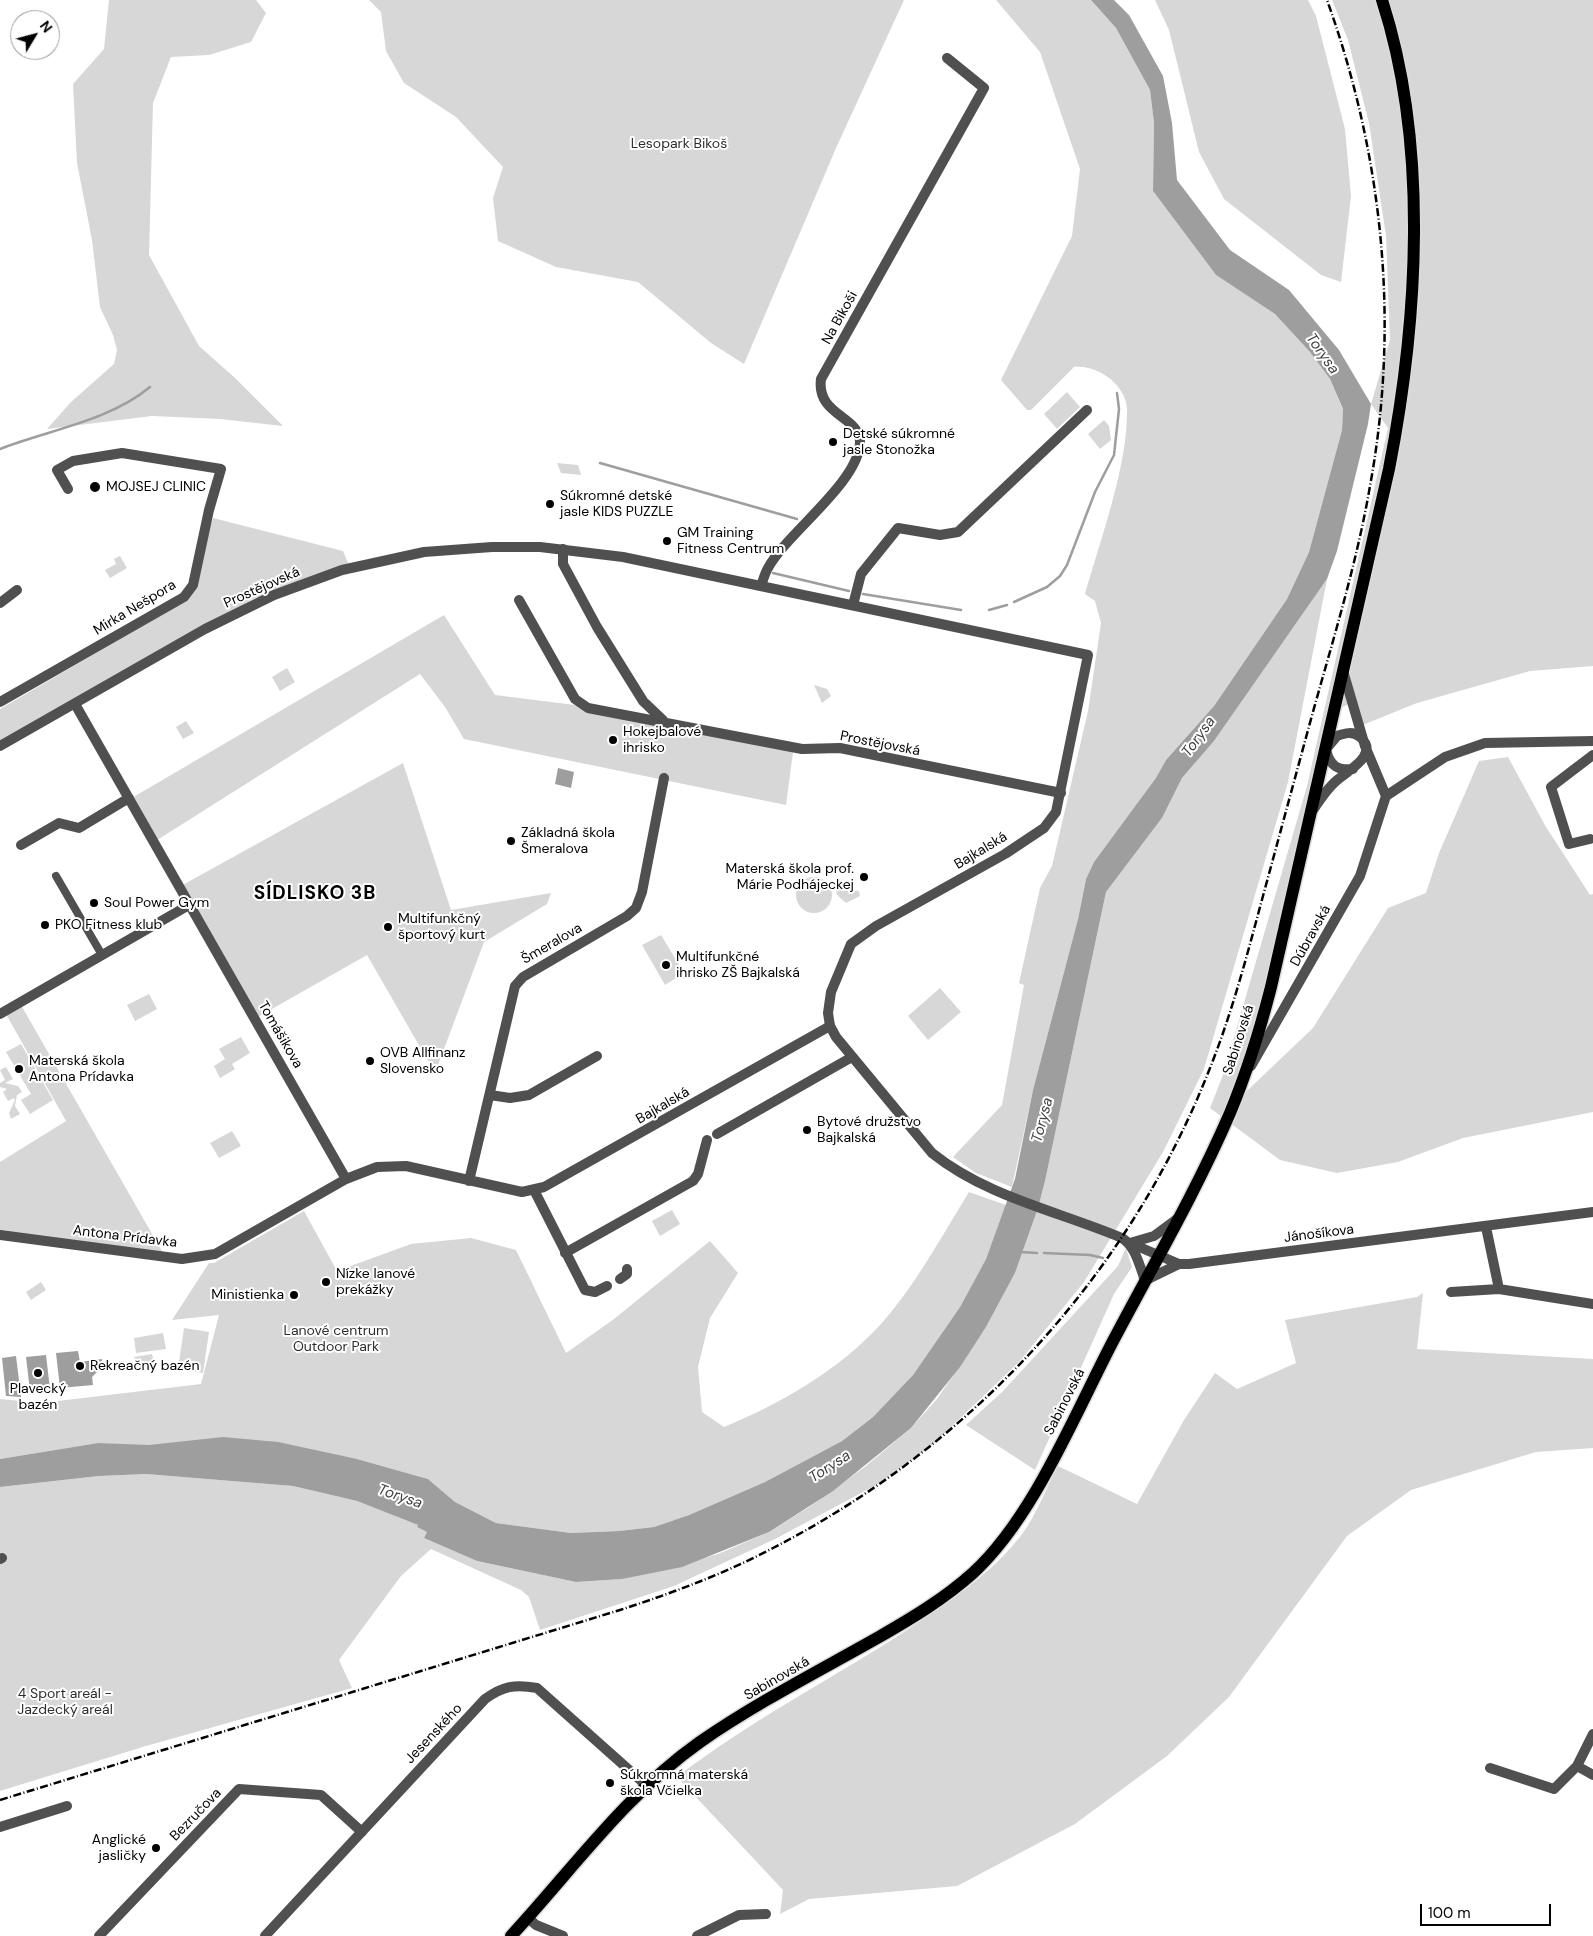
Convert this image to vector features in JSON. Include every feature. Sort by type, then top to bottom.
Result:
[{"type":"main road","name":"Sabinovská","points":[[511,1936],[646,1785],[682,1755],[716,1731],[932,1605],[958,1586],[985,1562],[1009,1532],[1036,1489],[1218,1139],[1242,1081],[1269,994],[1396,434],[1404,378],[1411,292],[1413,204],[1411,150],[1405,97],[1397,49],[1382,0]]},
{"type":"street","name":"Na Bikoši","points":[[761,586],[768,568],[822,506],[857,454],[860,442],[858,435],[854,428],[825,403],[819,392],[821,379],[984,88],[947,58]]},
{"type":"street","points":[[853,605],[861,574],[898,528],[940,536],[958,532],[1087,410]]},
{"type":"street","name":"Mirka Nešpora","points":[[0,702],[184,597],[193,586],[209,510],[221,469],[122,452],[73,461],[57,470],[68,489]]},
{"type":"street","name":"Prostějovská","points":[[0,746],[205,629],[274,595],[342,570],[424,552],[509,546],[563,549],[623,557],[1088,655]]},
{"type":"street","points":[[563,549],[563,564],[642,702],[663,721]]},
{"type":"street","points":[[0,603],[17,590]]},
{"type":"street","name":"Prostějovská","points":[[519,600],[575,699],[588,708],[802,749],[840,748],[1061,794]]},
{"type":"street","name":"Bajkalská","points":[[346,1179],[377,1167],[406,1166],[522,1192],[534,1190],[557,1182],[830,1026],[828,1013],[832,992],[851,944],[876,926],[951,885],[1044,828],[1056,812],[1088,655]]},
{"type":"street","points":[[1343,671],[1365,746],[1386,796],[1445,757],[1485,743],[1593,741]]},
{"type":"street","points":[[631,715],[642,702]]},
{"type":"street","name":"Tomášikova","points":[[75,704],[346,1179]]},
{"type":"street","points":[[1345,733],[1360,738],[1365,746],[1365,754],[1355,768],[1345,770],[1331,764],[1326,749],[1337,736],[1345,733]]},
{"type":"street","points":[[1590,839],[1569,844],[1551,787],[1593,755]]},
{"type":"street","points":[[1311,813],[1336,781],[1364,764],[1374,769]]},
{"type":"street","name":"Šmeralova","points":[[469,1181],[515,986],[523,977],[627,916],[636,908],[642,892],[664,778]]},
{"type":"street","name":"Dúbravská","points":[[1242,1081],[1360,876],[1386,796]]},
{"type":"street","points":[[21,845],[59,823],[79,828],[129,798]]},
{"type":"street","points":[[56,876],[102,955]]},
{"type":"street","points":[[0,1014],[189,905]]},
{"type":"street","points":[[830,1026],[852,1057],[932,1153],[969,1179],[1006,1195],[1104,1230],[1179,1264]]},
{"type":"street","points":[[490,1095],[510,1098],[529,1095],[598,1056]]},
{"type":"street","points":[[717,1134],[852,1057]]},
{"type":"street","points":[[565,1253],[693,1181],[698,1174],[707,1140]]},
{"type":"street","name":"Antona Prídavka","points":[[0,1235],[182,1259],[215,1254],[346,1179]]},
{"type":"street","points":[[534,1190],[585,1290],[595,1292],[607,1286]]},
{"type":"street","name":"Jánošíkova","points":[[1179,1264],[1486,1227],[1593,1212]]},
{"type":"street","points":[[1130,1243],[1154,1236],[1177,1218]]},
{"type":"street","points":[[1486,1227],[1499,1289]]},
{"type":"street","points":[[1130,1243],[1145,1280],[1179,1264]]},
{"type":"street","points":[[620,1279],[627,1274],[627,1269]]},
{"type":"street","points":[[1451,1292],[1499,1289],[1593,1304]]},
{"type":"street","name":"Jesenského","points":[[265,1936],[485,1699],[501,1688],[517,1684],[537,1688],[646,1785]]},
{"type":"street","points":[[1490,1768],[1554,1789],[1577,1766],[1593,1734]]},
{"type":"street","points":[[1577,1766],[1593,1775]]},
{"type":"street","name":"Bezručova","points":[[99,1936],[239,1789],[321,1795],[362,1832]]},
{"type":"street","points":[[0,1827],[67,1806]]},
{"type":"street","points":[[697,1936],[739,1915],[766,1914]]},
{"type":"street","points":[[528,1918],[536,1925],[563,1936]]},
{"type":"green space","points":[[109,0],[256,0],[266,13],[251,42],[209,55],[171,57],[153,103],[149,255],[199,346],[234,377],[283,426],[220,419],[152,416],[47,429],[71,402],[114,364],[117,350],[113,335],[100,307],[92,240],[77,163],[73,84],[104,49]]},
{"type":"green space","name":"Lesopark Bikoš","points":[[369,0],[904,0],[836,148],[744,364],[711,343],[638,282],[556,267],[498,241],[493,198],[503,167],[456,117],[404,83],[386,51],[381,12]]},
{"type":"green space","points":[[996,0],[1091,0],[1116,28],[1150,90],[1154,123],[1153,191],[1216,275],[1275,314],[1310,352],[1330,379],[1343,410],[1342,430],[1309,552],[1287,599],[1214,706],[1166,760],[1157,778],[1094,862],[1086,879],[1078,919],[1033,1090],[1012,1187],[976,1173],[953,1157],[1002,1105],[1024,985],[1019,983],[1040,888],[1052,866],[1088,711],[1101,623],[1095,601],[1085,594],[1118,478],[1126,432],[1127,410],[1122,392],[1109,378],[1092,369],[1074,367],[1031,410],[1027,410],[1001,380],[1072,236],[1080,169],[1040,52]]},
{"type":"green space","points":[[1155,0],[1308,0],[1316,16],[1345,129],[1351,196],[1341,282],[1321,275],[1224,199],[1199,152],[1169,30]]},
{"type":"green space","points":[[1332,0],[1593,0],[1593,666],[1530,671],[1417,703],[1360,726],[1352,702],[1330,714],[1262,999],[1232,1105],[1313,1028],[1388,908],[1426,893],[1439,853],[1479,761],[1508,757],[1546,827],[1590,895],[1593,894],[1593,1112],[1463,1138],[1398,1162],[1337,1173],[1280,1160],[1210,1108],[1223,1075],[1307,786],[1388,428],[1371,404],[1390,340],[1386,236],[1369,123],[1348,40]]},
{"type":"green space","points":[[1067,392],[1080,407],[1057,429],[1044,414]]},
{"type":"green space","points":[[1104,420],[1109,426],[1111,440],[1100,449],[1088,434]]},
{"type":"green space","points":[[557,463],[578,465],[581,475],[561,473]]},
{"type":"green space","points":[[213,518],[343,551],[351,570],[253,599],[0,748],[0,709],[187,600]]},
{"type":"green space","points":[[120,556],[127,568],[110,578],[105,570],[116,564],[114,559]]},
{"type":"green space","name":"4 Sport areál - Jazdecký areál","points":[[1327,579],[1288,782],[1204,1069],[1163,1152],[1084,1282],[1019,1362],[931,1446],[876,1485],[777,1538],[674,1586],[540,1630],[529,1597],[521,1590],[431,1549],[401,1576],[339,1660],[352,1688],[146,1746],[0,1791],[0,1487],[99,1476],[146,1474],[293,1486],[357,1501],[418,1525],[417,1527],[427,1532],[424,1538],[477,1561],[576,1582],[622,1579],[718,1554],[769,1532],[809,1507],[866,1466],[911,1428],[937,1399],[986,1327],[1015,1273],[1038,1208],[1045,1181],[1106,892],[1162,818],[1182,778],[1214,741]]},
{"type":"green space","points":[[444,615],[495,695],[575,705],[794,745],[786,805],[464,739],[445,707],[420,674],[154,842],[130,799]]},
{"type":"green space","points":[[287,668],[295,682],[280,691],[272,677]]},
{"type":"green space","points":[[814,685],[827,689],[831,696],[822,703]]},
{"type":"green space","points":[[186,721],[194,733],[183,739],[176,727]]},
{"type":"green space","points":[[403,763],[451,910],[551,893],[547,904],[484,942],[435,1073],[367,955],[256,1018],[179,887]]},
{"type":"green space","points":[[814,877],[821,878],[827,882],[831,888],[831,902],[827,908],[821,912],[814,913],[807,912],[801,908],[797,902],[796,895],[797,888],[801,882],[807,878]]},
{"type":"green space","points":[[836,890],[859,891],[860,896],[846,903],[837,895]]},
{"type":"green space","name":"Multifunkčné ihrisko ZŠ Bajkalská","points":[[661,935],[684,973],[665,985],[642,945]]},
{"type":"green space","points":[[940,988],[961,1012],[928,1040],[908,1016]]},
{"type":"green space","points":[[149,994],[157,1009],[135,1021],[127,1005]]},
{"type":"green space","points":[[21,1005],[167,1260],[0,1235],[0,1162],[66,1121],[6,1014]]},
{"type":"green space","points":[[241,1037],[250,1053],[232,1064],[235,1069],[220,1078],[214,1066],[225,1059],[219,1049]]},
{"type":"green space","points":[[21,1044],[53,1100],[30,1114],[21,1100],[31,1094],[6,1052]]},
{"type":"green space","points":[[6,1067],[13,1079],[5,1083],[18,1086],[22,1092],[17,1095],[15,1106],[20,1114],[11,1119],[9,1113],[15,1100],[14,1098],[8,1101],[3,1092],[7,1089],[0,1087],[0,1083],[5,1080],[0,1070]]},
{"type":"green space","points":[[232,1131],[241,1146],[219,1158],[210,1143]]},
{"type":"green space","name":"Lanové centrum Outdoor Park","points":[[969,1192],[1006,1205],[986,1259],[960,1307],[913,1375],[873,1417],[842,1441],[765,1482],[689,1515],[654,1527],[571,1533],[496,1523],[455,1502],[428,1479],[357,1459],[98,1443],[0,1459],[0,1399],[41,1403],[201,1384],[219,1315],[172,1320],[209,1263],[214,1263],[304,1211],[337,1271],[411,1244],[471,1238],[516,1250],[566,1353],[614,1319],[710,1241],[738,1273],[710,1318],[698,1367],[702,1412],[724,1427],[766,1408],[808,1384],[846,1357],[864,1341],[880,1325],[905,1294]]},
{"type":"green space","points":[[672,1210],[680,1224],[660,1236],[652,1221]]},
{"type":"green space","points":[[1126,1248],[1132,1267],[1114,1294],[1035,1470],[966,1425],[1003,1391],[1118,1266]]},
{"type":"green space","points":[[41,1282],[46,1290],[31,1300],[26,1292]]},
{"type":"green space","points":[[1423,1293],[1417,1349],[1593,1359],[1593,1448],[1536,1452],[1411,1490],[1347,1536],[1229,1697],[1167,1756],[1075,1824],[957,1886],[809,1899],[780,1914],[783,1890],[677,1777],[735,1736],[916,1624],[991,1568],[1016,1542],[1027,1527],[1058,1466],[1137,1504],[1184,1420],[1215,1373],[1237,1389],[1296,1363],[1285,1320],[1417,1297]]},
{"type":"green space","points":[[184,1328],[209,1332],[203,1373],[178,1369]]},
{"type":"green space","points":[[163,1333],[166,1349],[136,1353],[134,1338]]},
{"type":"green space","points":[[152,1354],[154,1363],[135,1366],[134,1357]]},
{"type":"water","name":"Torysa","points":[[1091,0],[1114,0],[1129,15],[1163,76],[1172,123],[1177,180],[1230,250],[1289,290],[1339,350],[1371,404],[1368,424],[1337,551],[1327,579],[1214,741],[1182,778],[1162,818],[1106,892],[1038,1208],[1015,1273],[986,1327],[960,1367],[911,1428],[833,1491],[769,1532],[682,1567],[622,1579],[576,1582],[477,1561],[424,1538],[427,1532],[417,1527],[418,1525],[357,1501],[293,1486],[146,1474],[99,1476],[0,1487],[0,1459],[98,1443],[149,1445],[223,1437],[278,1442],[357,1459],[428,1479],[455,1502],[496,1523],[571,1533],[654,1527],[689,1515],[765,1482],[842,1441],[873,1417],[913,1375],[960,1307],[986,1259],[1015,1179],[1033,1090],[1078,919],[1086,879],[1094,862],[1156,778],[1166,760],[1214,706],[1287,599],[1309,552],[1342,430],[1343,409],[1330,379],[1310,352],[1275,314],[1216,275],[1153,191],[1154,123],[1150,90],[1116,28]]},
{"type":"water","points":[[558,768],[574,772],[571,788],[555,784]]},
{"type":"water","name":"Rekreačný bazén","points":[[78,1351],[80,1362],[102,1359],[103,1370],[98,1371],[92,1377],[93,1385],[60,1388],[56,1353]]},
{"type":"water","name":"Plavecký bazén","points":[[46,1355],[50,1389],[30,1391],[26,1357]]},
{"type":"water","points":[[16,1356],[21,1397],[6,1396],[2,1358]]},
{"type":"waterway","points":[[0,449],[97,417],[134,399],[150,387]]},
{"type":"waterway","points":[[1014,602],[1047,587],[1060,576],[1067,565],[1095,492],[1114,455],[1119,409],[1117,393]]},
{"type":"waterway","points":[[600,463],[797,519]]},
{"type":"waterway","points":[[773,573],[849,591]]},
{"type":"waterway","points":[[863,594],[961,610]]},
{"type":"waterway","points":[[989,610],[1007,605]]},
{"type":"waterway","points":[[1021,1252],[1037,1253]]},
{"type":"waterway","points":[[1044,1253],[1090,1255],[1103,1258]]},
{"type":"railway","points":[[0,1800],[620,1610],[659,1597],[736,1566],[773,1548],[845,1507],[912,1460],[975,1408],[1033,1350],[1086,1287],[1133,1220],[1174,1148],[1208,1073],[1223,1032],[1249,949],[1342,608],[1358,547],[1370,486],[1379,425],[1384,363],[1381,240],[1373,179],[1362,119],[1346,59],[1327,0]]},
{"type":"place","name":"Detské súkromné jasle Stonožka","points":[[833,442]]},
{"type":"place","name":"MOJSEJ CLINIC","points":[[95,487]]},
{"type":"place","name":"Súkromné detské jasle KIDS PUZZLE","points":[[550,504]]},
{"type":"place","name":"GM Training Fitness Centrum","points":[[667,541]]},
{"type":"place","name":"Hokejbalové ihrisko","points":[[613,740]]},
{"type":"place","name":"Základná škola Šmeralova","points":[[511,841]]},
{"type":"place","name":"Materská škola prof. Márie Podhájeckej","points":[[864,877]]},
{"type":"place","name":"Soul Power Gym","points":[[94,903]]},
{"type":"place","name":"PKO Fitness klub","points":[[45,925]]},
{"type":"place","name":"Multifunkčný športový kurt","points":[[388,927]]},
{"type":"place","name":"Multifunkčné ihrisko ZŠ Bajkalská","points":[[666,965]]},
{"type":"place","name":"OVB Allfinanz Slovensko","points":[[370,1061]]},
{"type":"place","name":"Materská škola Antona Prídavka","points":[[19,1069]]},
{"type":"place","name":"Bytové družstvo Bajkalská","points":[[807,1130]]},
{"type":"place","name":"Nízke lanové prekážky","points":[[326,1282]]},
{"type":"place","name":"Ministienka","points":[[294,1295]]},
{"type":"place","name":"Rekreačný bazén","points":[[80,1366]]},
{"type":"place","name":"Plavecký bazén","points":[[38,1373]]},
{"type":"place","name":"Súkromná materská škola Včielka","points":[[610,1783]]},
{"type":"place","name":"Anglické jasličky","points":[[156,1848]]},
{"type":"district","name":"SÍDLISKO 3B","points":[[315,894]]}]
